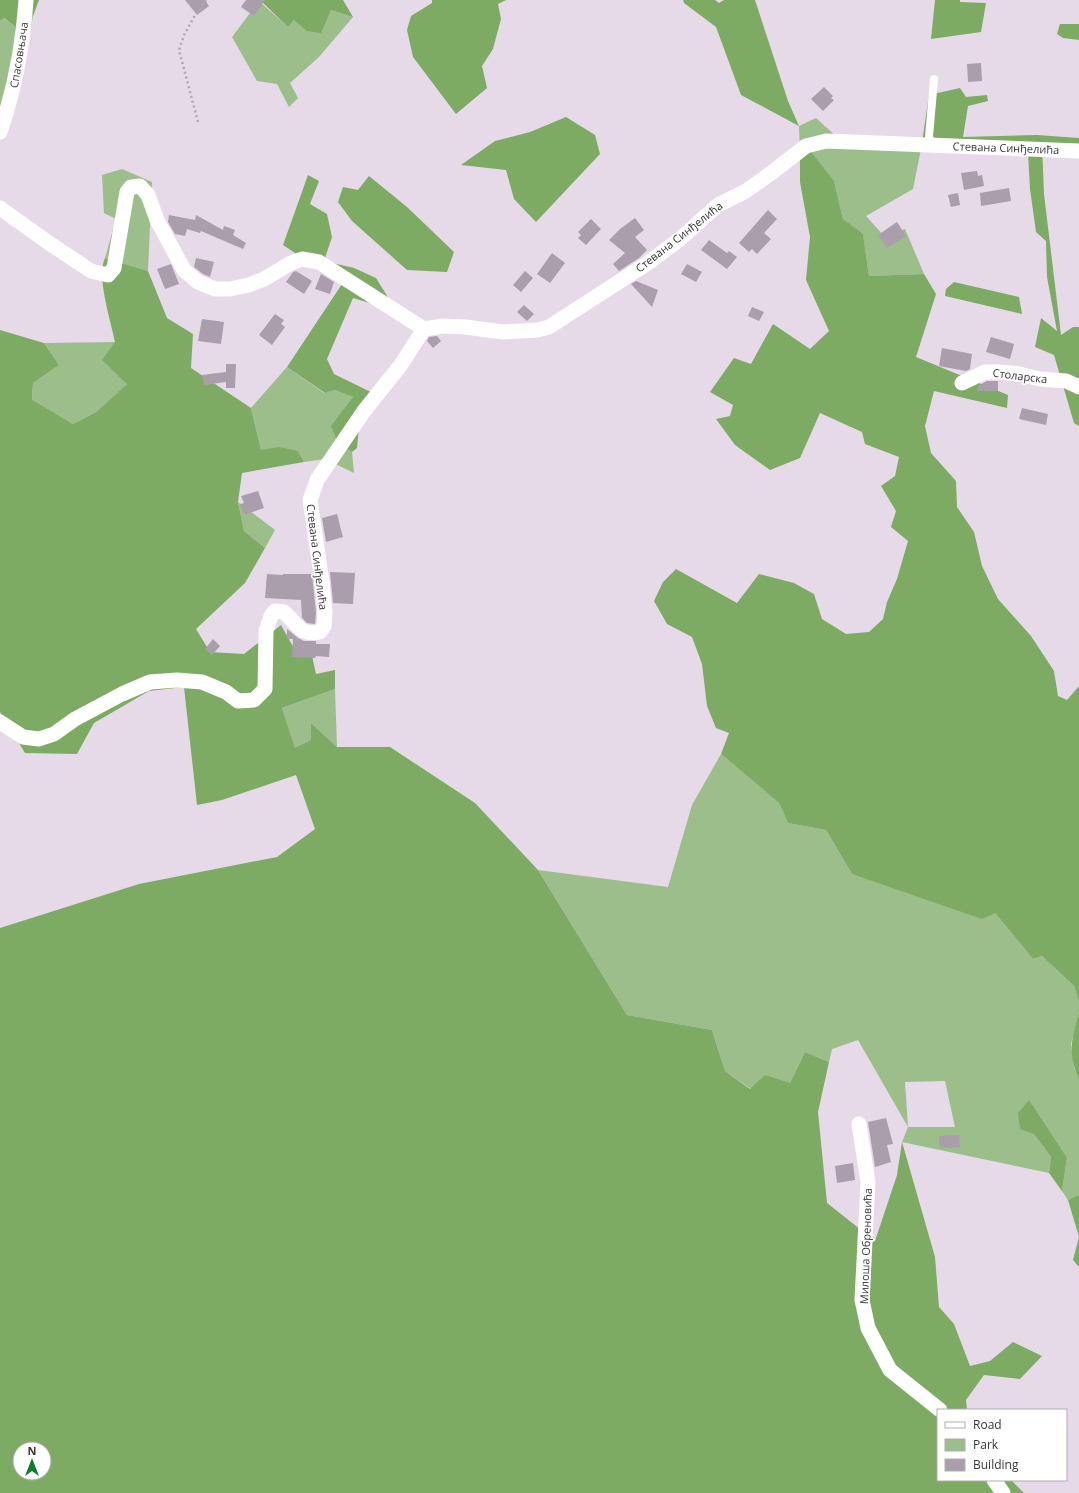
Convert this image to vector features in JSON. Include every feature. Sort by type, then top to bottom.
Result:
[{"type":"street","name":"Спасовњача","points":[[0,132],[11,98],[24,34],[26,0]]},
{"type":"street","name":"Стевана Синђелића","points":[[0,722],[24,736],[40,739],[54,734],[75,719],[122,694],[150,682],[177,680],[202,682],[226,692],[238,701],[254,700],[265,689],[266,631],[271,616],[275,611],[284,612],[300,630],[312,633],[320,632],[324,626],[325,612],[322,582],[310,500],[317,480],[364,411],[400,366],[424,329],[443,326],[503,332],[536,330],[549,327],[648,263],[680,239],[718,205],[746,191],[806,146],[826,141],[1079,151]]},
{"type":"street","points":[[0,208],[91,271],[108,275],[114,268],[127,192],[131,187],[140,186],[148,195],[157,220],[184,270],[198,282],[215,289],[230,289],[250,285],[264,279],[291,263],[302,259],[319,262],[424,329]]},
{"type":"street","name":"Столарска","points":[[962,382],[985,372],[1000,372],[1019,374],[1040,379],[1066,381],[1079,387]]},
{"type":"street","name":"Милоша Обреновића","points":[[859,1124],[868,1182],[862,1300],[868,1328],[890,1370],[939,1409]]},
{"type":"street","points":[[995,1481],[1003,1493]]},
{"type":"lane","points":[[933,146],[929,137],[934,79]]},
{"type":"path","points":[[198,122],[179,50],[187,29],[206,0]]},
{"type":"green space","points":[[0,0],[39,0],[33,16],[19,29],[4,18],[0,21]]},
{"type":"green space","points":[[260,0],[343,0],[353,17],[331,10],[321,33],[307,31],[294,20],[288,27]]},
{"type":"green space","points":[[432,0],[506,0],[498,4],[501,19],[493,49],[482,66],[487,88],[456,114],[413,57],[407,30],[411,16],[432,3]]},
{"type":"green space","points":[[683,0],[715,0],[719,3],[724,0],[755,0],[788,101],[799,126],[741,95],[716,27],[684,3]]},
{"type":"green space","points":[[935,0],[960,0],[960,2],[986,3],[981,32],[931,39]]},
{"type":"green space","points":[[259,1],[288,27],[294,20],[331,10],[353,17],[319,57],[290,83],[298,98],[289,107],[277,84],[257,81],[232,37]]},
{"type":"green space","points":[[33,16],[19,91],[0,118],[0,21],[3,18],[19,28]]},
{"type":"green space","points":[[1060,24],[1079,24],[1079,40],[1063,38],[1057,34]]},
{"type":"green space","points":[[960,88],[966,97],[987,95],[988,101],[968,106],[963,137],[1037,135],[1079,138],[1079,157],[1042,144],[1044,194],[1061,335],[1073,327],[1079,327],[1079,426],[1074,423],[1054,355],[1035,347],[1041,318],[1057,331],[1047,277],[1046,241],[1036,232],[1030,189],[1028,153],[921,149],[929,95]]},
{"type":"green space","points":[[566,117],[595,135],[600,154],[536,222],[514,199],[506,170],[461,165],[495,141],[530,132]]},
{"type":"green space","points":[[816,118],[837,137],[921,149],[913,189],[866,216],[884,236],[905,229],[924,274],[869,276],[863,235],[843,219],[834,181],[800,155],[799,126]]},
{"type":"green space","points":[[811,152],[834,181],[843,219],[863,234],[869,276],[924,274],[936,294],[916,357],[1008,395],[1007,408],[934,391],[925,426],[931,453],[956,481],[957,507],[974,532],[982,566],[998,599],[1031,636],[1054,671],[1058,696],[1067,700],[1079,686],[1079,1002],[1074,986],[1042,956],[1033,959],[995,913],[982,919],[852,874],[826,830],[788,823],[779,803],[721,754],[729,733],[716,728],[707,706],[702,664],[692,637],[667,624],[654,601],[663,582],[676,569],[737,603],[759,574],[794,583],[814,594],[822,619],[846,634],[869,632],[883,619],[887,602],[897,579],[908,541],[891,527],[896,511],[881,486],[895,476],[899,457],[865,444],[862,432],[820,413],[800,458],[770,470],[735,445],[716,419],[730,416],[733,405],[710,392],[734,358],[751,364],[773,324],[810,349],[829,331],[806,280],[810,237],[800,182],[800,155]]},
{"type":"green space","points":[[122,169],[152,182],[148,271],[105,258],[116,219],[104,213],[102,175]]},
{"type":"green space","points":[[308,175],[319,181],[310,204],[327,214],[332,237],[324,261],[354,268],[376,278],[389,299],[383,307],[353,298],[327,359],[334,374],[383,398],[359,427],[357,448],[352,452],[338,443],[331,426],[353,397],[335,390],[325,393],[287,367],[342,284],[283,245]]},
{"type":"green space","points":[[369,176],[407,207],[454,252],[447,272],[407,270],[352,221],[338,202],[343,187],[358,190]]},
{"type":"green space","points":[[105,258],[148,271],[167,318],[193,334],[191,368],[251,408],[261,450],[279,447],[298,451],[304,462],[242,473],[238,502],[244,531],[265,548],[245,583],[196,629],[210,652],[244,654],[281,625],[296,652],[311,651],[316,674],[335,670],[335,689],[282,708],[295,748],[311,740],[311,723],[337,747],[390,747],[475,803],[538,870],[627,1015],[712,1030],[725,1071],[750,1089],[765,1075],[790,1083],[805,1052],[829,1062],[818,1112],[827,1203],[875,1241],[897,1175],[902,1142],[935,1257],[939,1307],[954,1324],[970,1366],[990,1361],[1013,1342],[1042,1356],[1020,1379],[984,1375],[966,1400],[967,1409],[937,1409],[937,1481],[1012,1481],[1024,1493],[0,1493],[0,928],[139,884],[277,857],[315,829],[296,775],[222,800],[197,805],[184,687],[149,691],[94,723],[77,754],[25,753],[0,712],[0,330],[44,343],[59,365],[33,383],[32,400],[73,424],[96,412],[127,384],[102,360],[115,342],[102,276]]},
{"type":"green space","points":[[954,282],[1019,297],[1022,314],[945,296],[946,289]]},
{"type":"green space","points":[[115,342],[127,384],[96,412],[73,424],[32,401],[33,383],[59,365],[44,343]]},
{"type":"green space","points":[[287,367],[324,393],[335,390],[353,397],[338,443],[352,452],[354,473],[325,459],[304,462],[298,451],[261,450],[251,408]]},
{"type":"green space","points":[[238,502],[275,530],[265,548],[244,531]]},
{"type":"green space","points":[[335,689],[337,747],[311,723],[311,741],[295,749],[282,708]]},
{"type":"green space","points":[[721,754],[779,803],[788,823],[826,830],[852,874],[995,913],[1033,959],[1042,956],[1074,986],[1079,1002],[1079,1011],[1071,1044],[1074,1067],[1079,1080],[1079,1196],[1078,1195],[1068,1200],[1062,1191],[1067,1158],[1034,1134],[1051,1157],[1049,1173],[902,1142],[908,1127],[858,1040],[832,1049],[829,1062],[805,1052],[790,1083],[751,1089],[725,1071],[712,1030],[627,1015],[538,870],[668,887],[692,805]],"holes":[[[945,1081],[955,1127],[908,1127],[905,1082]]]},
{"type":"green space","points":[[1079,1011],[1079,1080],[1073,1061],[1072,1045]]},
{"type":"green space","points":[[1029,1100],[1067,1158],[1062,1191],[1049,1173],[1051,1157],[1034,1134],[1020,1129],[1018,1113]]},
{"type":"green space","points":[[1078,1195],[1079,1196],[1079,1237],[1068,1200]]},
{"type":"green space","points":[[1079,1237],[1079,1267],[1073,1260]]},
{"type":"building","points":[[185,0],[205,0],[209,6],[197,15]]},
{"type":"building","points":[[246,0],[265,0],[254,16],[241,7]]},
{"type":"building","points":[[981,63],[982,81],[968,82],[967,64]]},
{"type":"building","points":[[824,87],[833,96],[831,98],[834,100],[823,111],[811,99]]},
{"type":"building","points":[[977,171],[978,176],[982,175],[984,186],[964,190],[961,173]]},
{"type":"building","points":[[1009,188],[1011,201],[981,206],[980,193]]},
{"type":"building","points":[[958,193],[960,205],[951,207],[948,195]]},
{"type":"building","points":[[768,210],[777,219],[764,233],[771,239],[757,254],[752,249],[749,252],[739,243]]},
{"type":"building","points":[[169,215],[195,220],[196,215],[223,230],[224,226],[235,230],[233,235],[246,243],[243,249],[201,231],[200,233],[187,229],[185,236],[175,234],[168,222]]},
{"type":"building","points":[[635,218],[644,230],[635,237],[647,250],[639,258],[619,271],[613,264],[625,253],[609,240],[620,229]]},
{"type":"building","points":[[591,219],[601,229],[586,245],[578,238],[581,235],[578,232]]},
{"type":"building","points":[[897,222],[906,236],[887,248],[878,235]]},
{"type":"building","points":[[709,240],[727,253],[729,251],[737,257],[727,269],[701,250]]},
{"type":"building","points":[[552,253],[565,263],[550,283],[537,274]]},
{"type":"building","points":[[196,258],[214,262],[210,277],[194,267]]},
{"type":"building","points":[[171,264],[179,284],[165,289],[157,269]]},
{"type":"building","points":[[687,264],[702,272],[696,282],[681,274]]},
{"type":"building","points":[[296,271],[312,281],[304,294],[286,282],[293,272]]},
{"type":"building","points":[[525,271],[533,278],[521,292],[513,285]]},
{"type":"building","points":[[321,274],[334,282],[330,294],[315,289]]},
{"type":"building","points":[[636,281],[658,290],[652,307],[631,284]]},
{"type":"building","points":[[524,305],[534,314],[527,321],[517,312]]},
{"type":"building","points":[[752,307],[764,312],[759,321],[748,316]]},
{"type":"building","points":[[275,314],[284,320],[281,324],[285,327],[272,345],[259,335]]},
{"type":"building","points":[[202,319],[224,322],[221,344],[198,341]]},
{"type":"building","points":[[437,336],[441,341],[433,348],[427,341],[429,337]]},
{"type":"building","points":[[991,337],[1014,344],[1010,359],[986,352]]},
{"type":"building","points":[[942,348],[972,354],[970,369],[966,371],[939,366]]},
{"type":"building","points":[[226,364],[236,364],[235,388],[226,388],[226,382],[204,385],[202,375],[226,372]]},
{"type":"building","points":[[987,381],[998,381],[998,391],[977,391],[978,386]]},
{"type":"building","points":[[1022,408],[1048,414],[1046,425],[1019,419]]},
{"type":"building","points":[[258,491],[264,508],[244,515],[240,504],[244,503],[241,496]]},
{"type":"building","points":[[337,514],[343,537],[326,542],[322,518]]},
{"type":"building","points":[[330,572],[355,573],[353,604],[333,603]]},
{"type":"building","points":[[267,574],[312,574],[316,612],[315,624],[307,623],[302,618],[301,600],[265,598]]},
{"type":"building","points":[[287,629],[304,641],[316,641],[316,644],[330,644],[329,657],[292,657],[293,639],[287,639]]},
{"type":"building","points":[[213,639],[220,646],[212,655],[205,649]]},
{"type":"building","points":[[886,1118],[893,1144],[887,1145],[891,1162],[875,1167],[868,1122]]},
{"type":"building","points":[[959,1135],[960,1147],[940,1148],[939,1136]]},
{"type":"building","points":[[853,1163],[855,1180],[837,1183],[835,1166]]}]
